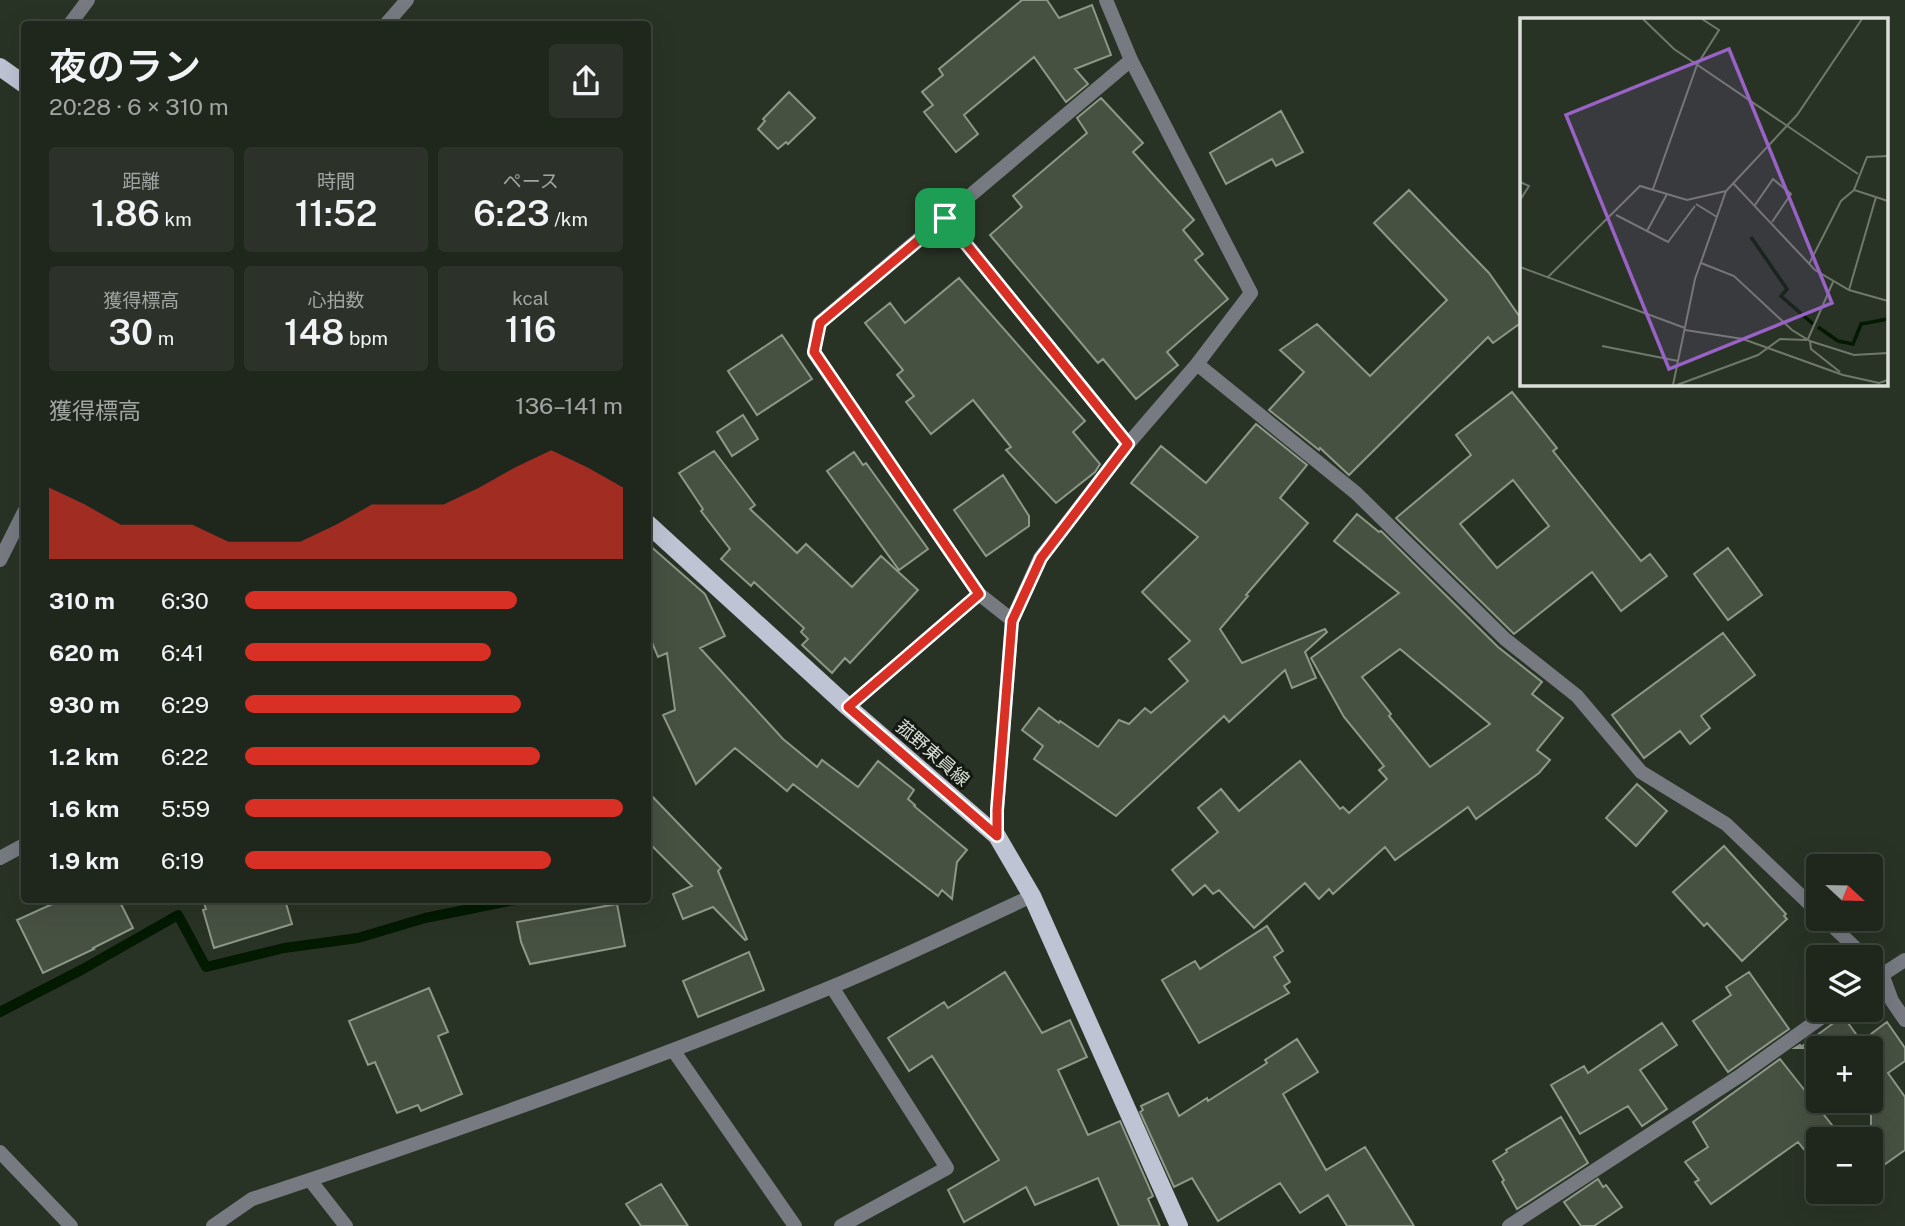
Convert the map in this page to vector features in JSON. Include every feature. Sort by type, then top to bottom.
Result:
[{"type":"main road","points":[[0,67],[21,82]]},
{"type":"main road","name":"菰野東員線","points":[[651,527],[848,707],[997,836],[1032,896],[1179,1226]]},
{"type":"street","points":[[72,21],[88,0]]},
{"type":"street","points":[[389,21],[407,0]]},
{"type":"street","points":[[997,836],[1012,621],[1041,558],[1128,444],[1197,363],[1251,293],[1131,60],[1106,0]]},
{"type":"street","points":[[1012,621],[979,594],[814,352],[820,323],[1131,60]]},
{"type":"street","points":[[945,218],[1128,444]]},
{"type":"street","points":[[1197,363],[1356,493],[1505,639],[1577,696],[1641,772],[1727,824],[1806,900]]},
{"type":"street","points":[[0,560],[21,518]]},
{"type":"street","points":[[848,707],[979,594]]},
{"type":"street","points":[[0,858],[21,847]]},
{"type":"street","points":[[213,1226],[252,1199],[673,1050],[832,987],[1032,896]]},
{"type":"street","points":[[1838,931],[1852,945]]},
{"type":"street","points":[[1883,974],[1905,960]]},
{"type":"street","points":[[832,987],[947,1168],[841,1226]]},
{"type":"street","points":[[1883,988],[1905,1020]]},
{"type":"street","points":[[1509,1226],[1741,1075],[1815,1022]]},
{"type":"street","points":[[673,1050],[795,1226]]},
{"type":"street","points":[[0,1152],[71,1226]]},
{"type":"street","points":[[310,1180],[346,1226]]},
{"type":"building","points":[[1022,0],[1047,0],[1059,18],[1092,5],[1111,55],[1075,69],[1088,84],[1066,102],[1034,57],[964,115],[978,134],[956,152],[924,112],[933,105],[922,92],[943,75],[939,69]]},
{"type":"building","points":[[789,92],[815,118],[788,144],[786,142],[778,149],[758,129],[765,121],[763,119]]},
{"type":"building","points":[[1101,98],[1143,143],[1133,152],[1194,220],[1183,230],[1203,254],[1195,260],[1228,299],[1167,352],[1178,365],[1136,399],[1103,359],[1098,363],[990,235],[1022,207],[1013,196],[1087,133],[1077,118]]},
{"type":"building","points":[[1281,111],[1303,152],[1276,166],[1272,159],[1226,184],[1210,153]]},
{"type":"building","points":[[1409,190],[1489,273],[1520,317],[1520,323],[1493,343],[1488,337],[1349,475],[1320,448],[1319,450],[1269,410],[1304,372],[1280,350],[1317,324],[1370,376],[1447,300],[1374,223]]},
{"type":"building","points":[[959,278],[1085,421],[1073,432],[1100,464],[1095,472],[1056,503],[1006,450],[1011,447],[973,400],[931,434],[906,402],[914,396],[897,375],[903,370],[865,323],[890,303],[905,323]]},
{"type":"building","points":[[782,335],[812,379],[757,415],[728,371]]},
{"type":"building","points":[[1512,392],[1557,448],[1553,451],[1641,561],[1650,554],[1667,576],[1621,611],[1592,572],[1514,634],[1396,518],[1471,455],[1456,435]],"holes":[[[1513,480],[1549,526],[1497,568],[1460,524]]]},
{"type":"building","points":[[743,415],[758,439],[732,456],[717,432]]},
{"type":"building","points":[[1256,424],[1307,465],[1280,498],[1308,523],[1220,629],[1242,663],[1325,629],[1327,632],[1305,652],[1316,678],[1292,688],[1285,670],[1229,722],[1224,716],[1116,816],[1034,759],[1043,746],[1022,730],[1039,708],[1098,747],[1119,720],[1129,724],[1145,708],[1151,713],[1188,681],[1169,659],[1190,641],[1142,592],[1198,537],[1131,483],[1161,446],[1206,483]]},
{"type":"building","points":[[714,451],[755,505],[750,509],[797,553],[806,544],[852,587],[881,556],[918,590],[850,663],[845,658],[832,673],[802,645],[808,639],[801,632],[804,628],[754,582],[751,586],[721,559],[730,549],[701,511],[703,509],[679,473]]},
{"type":"building","points":[[854,452],[863,465],[866,463],[928,549],[899,570],[827,471]]},
{"type":"building","points":[[1003,475],[1029,516],[1029,526],[986,556],[954,510]]},
{"type":"building","points":[[1357,514],[1381,531],[1498,647],[1542,682],[1532,694],[1563,718],[1537,750],[1550,760],[1539,773],[1476,819],[1468,807],[1395,860],[1385,847],[1333,894],[1329,889],[1319,899],[1305,883],[1254,928],[1219,890],[1213,894],[1205,885],[1193,895],[1172,870],[1218,832],[1198,808],[1221,789],[1239,811],[1300,761],[1340,809],[1343,807],[1349,813],[1387,779],[1379,770],[1384,766],[1344,717],[1311,658],[1399,593],[1334,541]],"holes":[[[1400,649],[1490,724],[1430,767],[1362,677]]]},
{"type":"building","points":[[651,547],[705,594],[725,636],[700,648],[783,739],[817,767],[822,760],[858,787],[878,761],[914,790],[908,799],[914,806],[967,850],[957,862],[952,899],[942,890],[938,896],[793,784],[787,791],[735,748],[696,784],[663,715],[675,710],[667,653],[658,657],[651,640]]},
{"type":"building","points":[[1728,548],[1762,595],[1728,620],[1694,574]]},
{"type":"building","points":[[1723,633],[1755,675],[1701,716],[1710,728],[1690,744],[1680,731],[1644,758],[1612,715]]},
{"type":"building","points":[[1637,784],[1667,811],[1636,846],[1606,818]]},
{"type":"building","points":[[651,795],[721,868],[718,871],[747,939],[713,907],[683,919],[673,894],[692,886],[652,846]]},
{"type":"building","points":[[1724,846],[1786,914],[1784,916],[1787,919],[1742,961],[1707,923],[1704,926],[1673,892]]},
{"type":"building","points":[[54,903],[120,903],[133,928],[43,973],[17,920]]},
{"type":"building","points":[[204,903],[286,903],[292,924],[214,948],[203,910],[206,909]]},
{"type":"building","points":[[617,904],[625,946],[530,964],[517,922]]},
{"type":"building","points":[[1267,926],[1283,951],[1274,957],[1290,982],[1284,986],[1289,993],[1199,1043],[1162,980],[1195,961],[1200,969]]},
{"type":"building","points":[[749,952],[764,990],[698,1017],[683,981]]},
{"type":"building","points":[[1005,972],[1042,1033],[1070,1020],[1087,1057],[1058,1070],[1088,1135],[1120,1121],[1153,1196],[1148,1199],[1160,1226],[1119,1226],[1098,1178],[1035,1205],[1026,1187],[964,1222],[948,1190],[999,1160],[932,1056],[909,1071],[888,1038],[944,1002],[948,1008]]},
{"type":"building","points":[[1749,972],[1789,1029],[1728,1072],[1693,1021],[1731,995],[1726,987]]},
{"type":"building","points":[[429,988],[448,1032],[438,1036],[462,1094],[421,1111],[418,1105],[397,1113],[375,1062],[368,1065],[349,1021]]},
{"type":"building","points":[[1835,1022],[1847,1022],[1857,1036],[1816,1036]]},
{"type":"building","points":[[1887,1022],[1905,1048],[1905,1061],[1888,1073],[1905,1097],[1905,1150],[1883,1166],[1883,1127],[1871,1127],[1871,1113],[1883,1113],[1883,1036],[1871,1034]]},
{"type":"building","points":[[1662,1023],[1677,1045],[1640,1070],[1667,1109],[1642,1126],[1628,1106],[1580,1134],[1551,1085],[1584,1066],[1588,1073]]},
{"type":"building","points":[[1297,1039],[1318,1072],[1283,1094],[1326,1170],[1365,1147],[1414,1226],[1347,1226],[1328,1195],[1300,1213],[1280,1183],[1218,1221],[1192,1178],[1174,1187],[1140,1112],[1143,1110],[1141,1106],[1168,1093],[1179,1116],[1207,1098],[1208,1101],[1267,1063],[1265,1060]]},
{"type":"building","points":[[1780,1059],[1806,1092],[1806,1113],[1823,1113],[1834,1127],[1806,1127],[1806,1152],[1798,1142],[1711,1204],[1695,1182],[1699,1180],[1685,1162],[1708,1147],[1693,1122]]},
{"type":"building","points":[[1561,1117],[1588,1163],[1517,1209],[1493,1161],[1507,1152],[1506,1150]]},
{"type":"building","points":[[1598,1179],[1603,1187],[1606,1185],[1622,1207],[1594,1226],[1581,1226],[1564,1202]]},
{"type":"building","points":[[661,1184],[688,1226],[641,1226],[626,1204]]},
{"type":"waterway","points":[[0,1012],[178,915],[206,967],[284,948],[358,938],[425,918],[499,903]]},
{"type":"route","points":[[945,218],[1128,444],[1041,558],[1012,621],[997,836],[848,707],[979,594],[814,352],[820,323],[945,218]]}]
